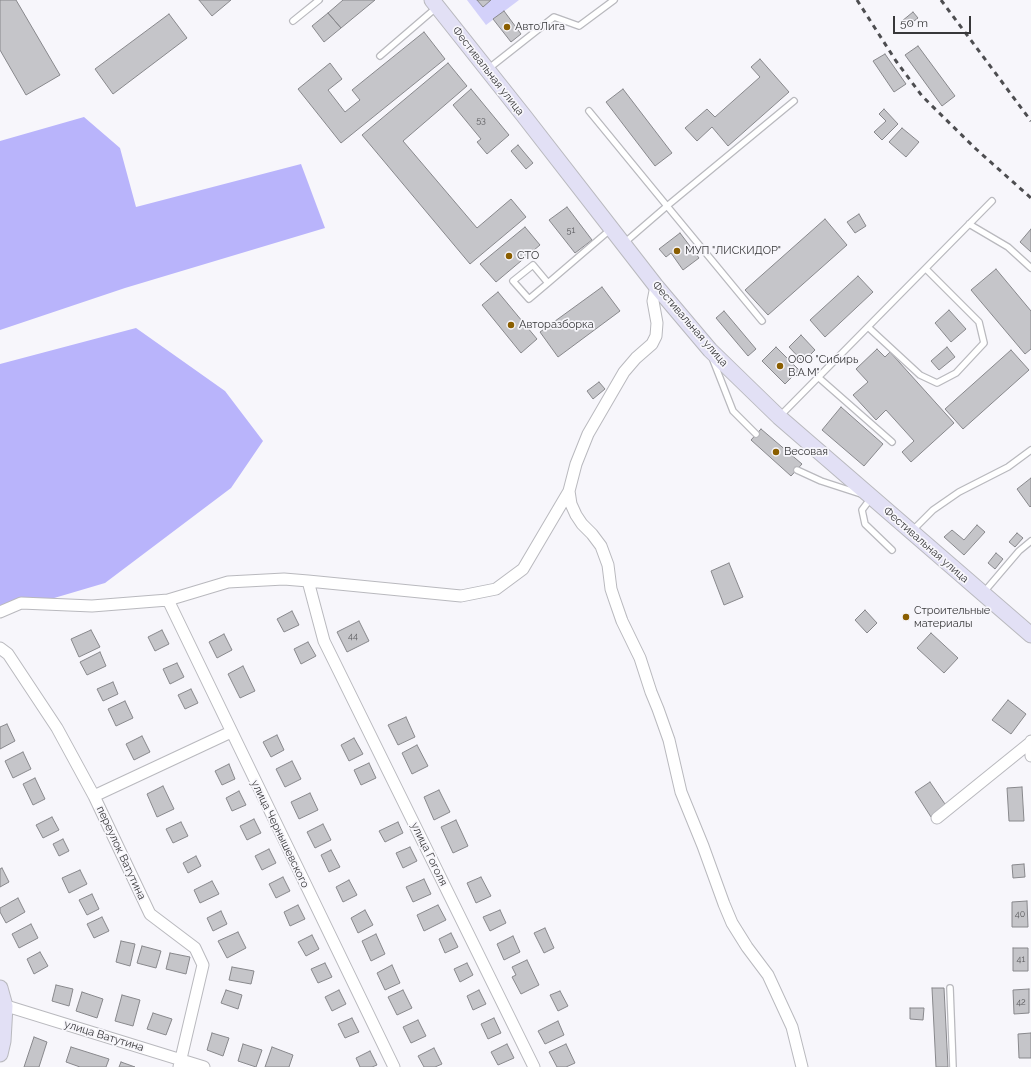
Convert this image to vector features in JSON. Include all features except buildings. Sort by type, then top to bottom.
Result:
[{"type":"main road","name":"Фестивальная улица","points":[[434,3],[656,286],[710,350],[779,417],[1031,635]]},
{"type":"main road","points":[[0,988],[3,1041],[0,1054]]},
{"type":"street","points":[[0,612],[21,603],[92,606],[168,600],[228,582],[284,579],[461,596],[496,589],[523,569],[569,491],[576,464],[586,440],[607,399],[624,372],[636,358],[652,344],[656,336],[657,323],[653,301],[656,286]]},
{"type":"street","points":[[569,491],[571,504],[576,515],[601,546],[608,565],[611,589],[614,598],[622,621],[640,658],[669,740],[681,792],[724,904],[732,923],[747,947],[768,975],[792,1028],[802,1067]]},
{"type":"street","name":"улица Гоголя","points":[[308,581],[324,640],[534,1067]]},
{"type":"street","name":"улица Чернышевского","points":[[168,600],[394,1067]]},
{"type":"street","name":"переулок Ватутина","points":[[0,648],[8,654],[57,728],[94,796],[150,914],[195,948],[203,964],[180,1064]]},
{"type":"street","points":[[94,796],[231,732]]},
{"type":"street","points":[[1031,742],[1031,756]]},
{"type":"street","points":[[937,818],[1031,742]]},
{"type":"street","name":"улица Ватутина","points":[[2,1005],[180,1064],[204,1067]]},
{"type":"lane","points":[[293,21],[319,0]]},
{"type":"lane","points":[[487,70],[554,17],[579,26],[614,0]]},
{"type":"lane","points":[[380,56],[434,3]]},
{"type":"lane","points":[[623,244],[666,206],[794,101]]},
{"type":"lane","points":[[589,111],[762,321]]},
{"type":"lane","points":[[779,417],[992,201]]},
{"type":"lane","points":[[969,224],[1008,247],[1031,268]]},
{"type":"lane","points":[[548,283],[533,265],[513,281],[529,299],[548,283],[611,229]]},
{"type":"lane","points":[[868,327],[920,375],[937,383],[956,373],[984,343],[979,322],[926,268]]},
{"type":"lane","points":[[710,350],[733,411],[756,434]]},
{"type":"lane","points":[[818,377],[892,442]]},
{"type":"lane","points":[[911,532],[933,510],[959,492],[1008,467],[1031,450]]},
{"type":"lane","points":[[797,470],[821,482],[871,498],[862,510],[865,524],[892,550]]},
{"type":"lane","points":[[982,594],[1019,551],[1031,541]]},
{"type":"lane","points":[[950,988],[953,1067]]},
{"type":"shaded area","points":[[467,0],[519,0],[486,25]]},
{"type":"shaded area","points":[[84,117],[120,148],[136,207],[301,164],[325,228],[125,288],[0,330],[0,141]]},
{"type":"shaded area","points":[[136,328],[225,391],[263,441],[231,488],[105,583],[0,614],[0,364]]},
{"type":"railway","points":[[857,0],[896,61],[922,96],[976,149],[1031,198]]},
{"type":"railway","points":[[941,0],[1031,121]]},
{"type":"place","name":"АвтоЛига","points":[[507,27]]},
{"type":"place","name":"МУП \"ЛИСКИДОР\"","points":[[677,251]]},
{"type":"place","name":"СТО","points":[[509,256]]},
{"type":"place","name":"Авторазборка","points":[[511,325]]},
{"type":"place","name":"ООО \"Сибирь В.А.М\"","points":[[780,366]]},
{"type":"place","name":"Весовая","points":[[776,452]]},
{"type":"place","name":"Строительные материалы","points":[[906,617]]}]
